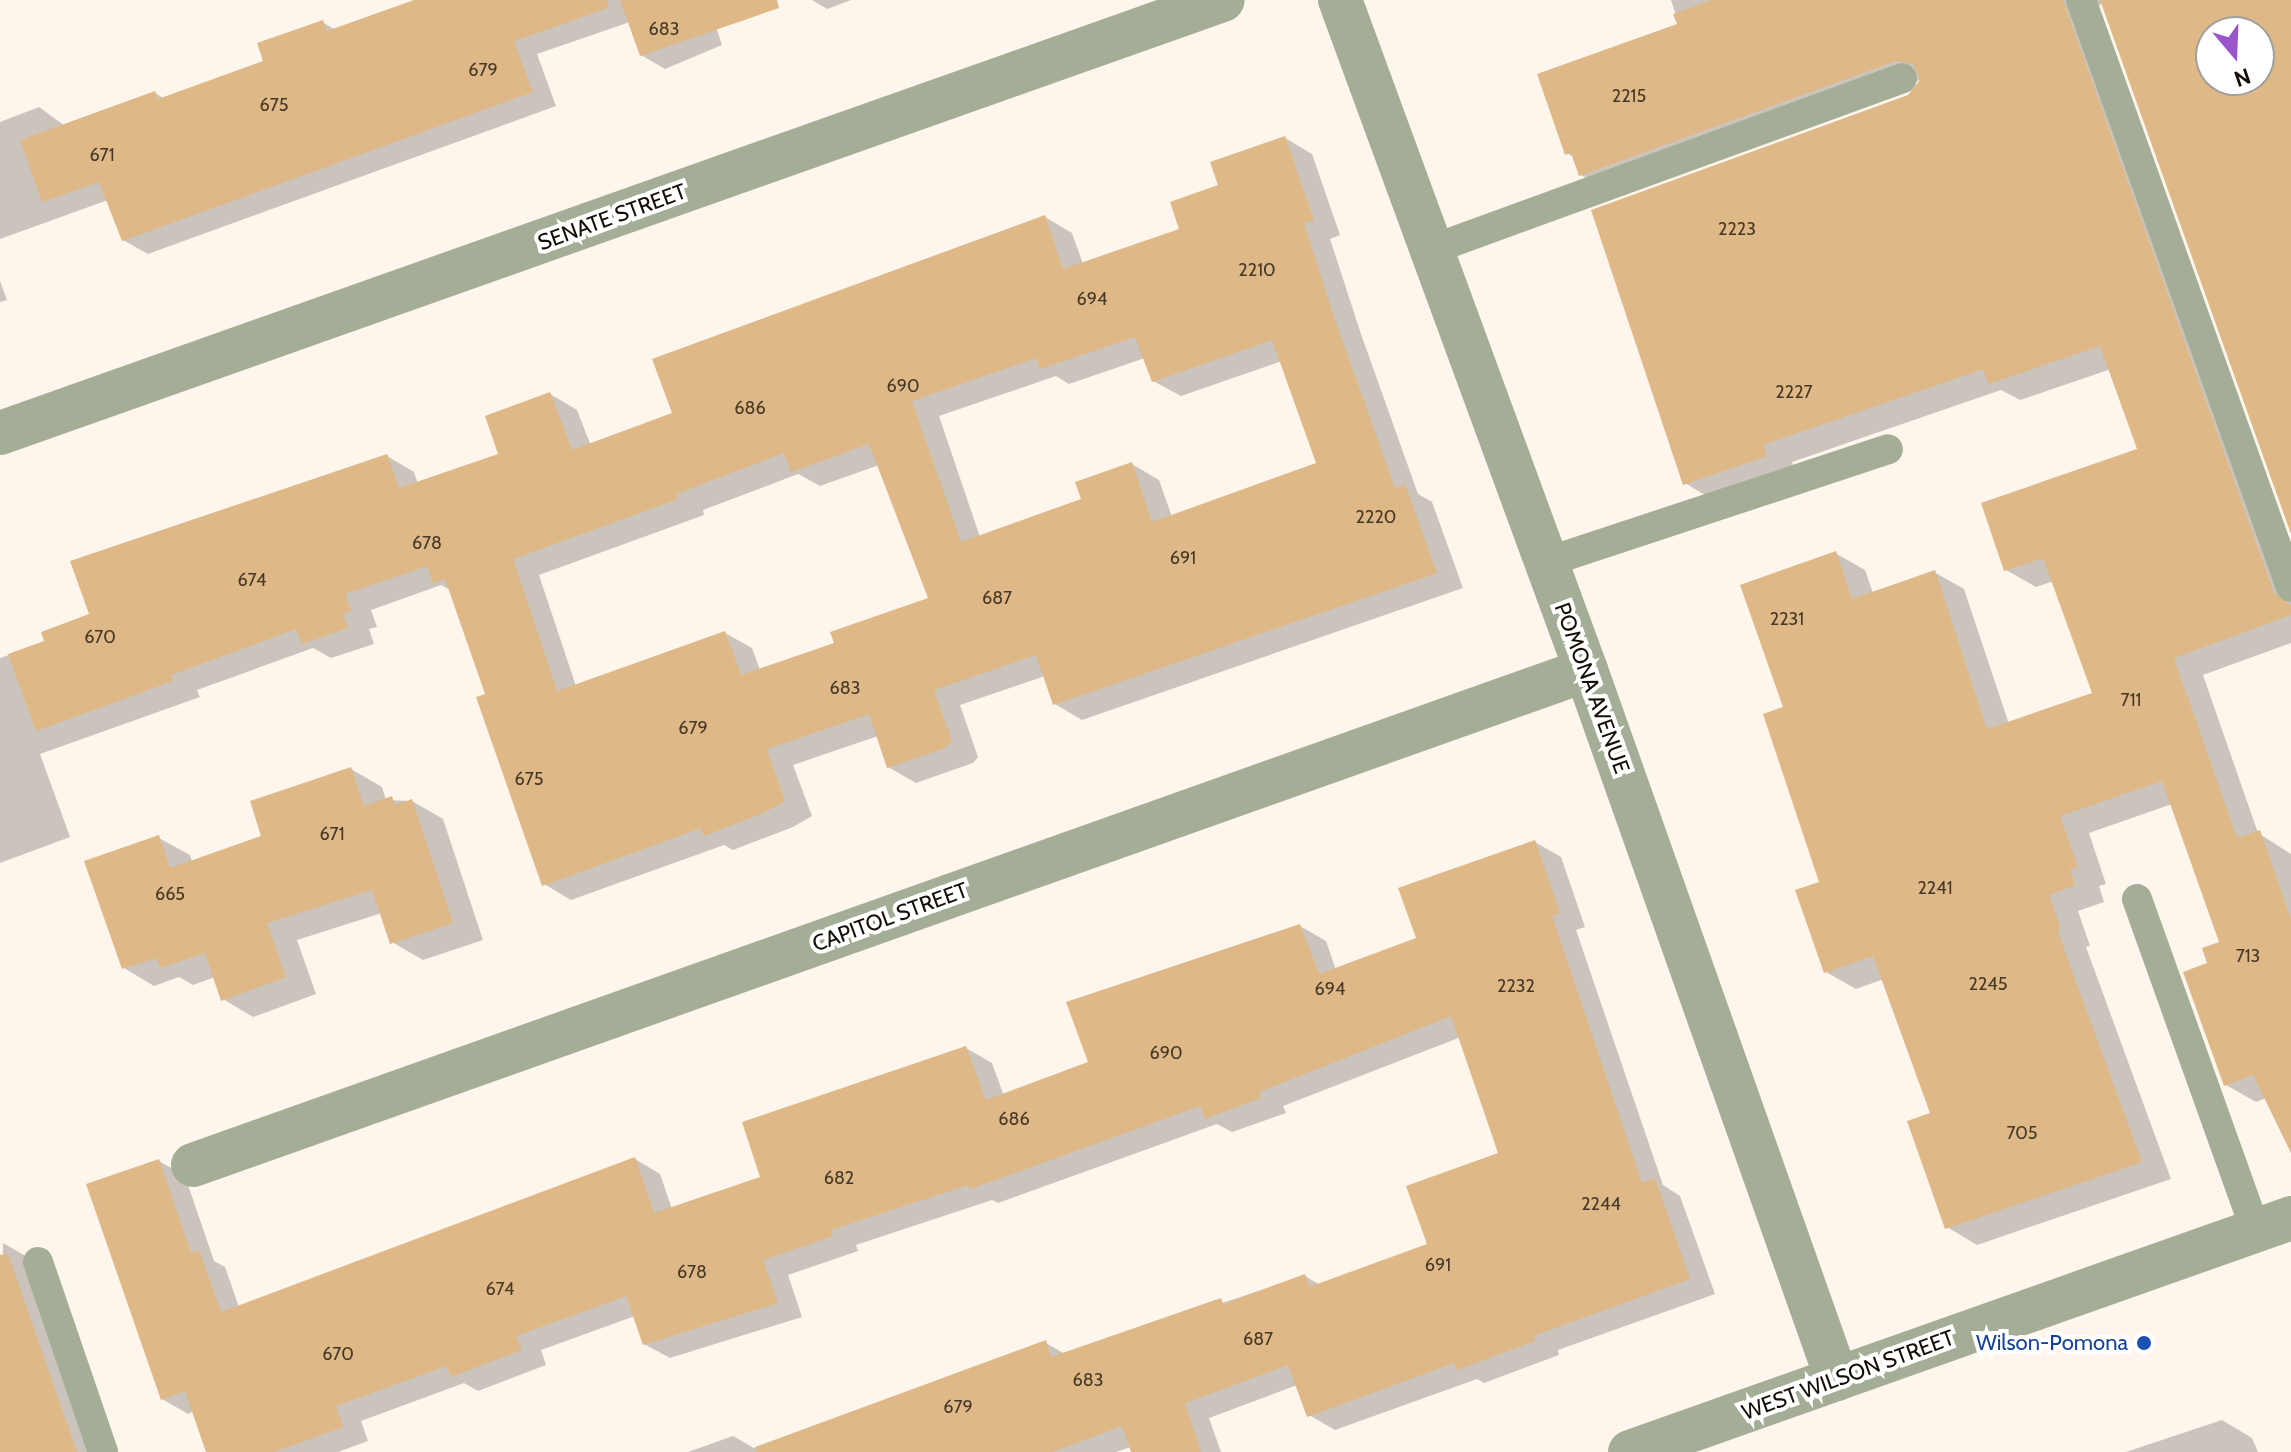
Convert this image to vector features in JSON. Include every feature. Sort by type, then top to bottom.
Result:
[{"type":"street","name":"SENATE STREET","points":[[0,433],[1223,0]]},
{"type":"street","name":"POMONA AVENUE","points":[[1340,0],[1586,670],[1837,1379]]},
{"type":"street","name":"CAPITOL STREET","points":[[193,1165],[1586,670]]},
{"type":"street","name":"WEST WILSON STREET","points":[[1630,1452],[2273,1224]]},
{"type":"lane","points":[[2081,0],[2291,587]]},
{"type":"lane","points":[[1433,249],[1902,78]]},
{"type":"lane","points":[[1547,562],[1888,449]]},
{"type":"lane","points":[[2137,899],[2273,1224]]},
{"type":"lane","points":[[38,1262],[103,1452]]},
{"type":"building","points":[[414,0],[607,0],[608,8],[514,41],[533,92],[122,241],[99,182],[42,202],[20,140],[155,91],[158,99],[263,61],[257,43],[323,20],[327,31]]},
{"type":"building","points":[[620,0],[777,0],[779,8],[640,56]]},
{"type":"building","points":[[1712,0],[2063,0],[2274,593],[2291,605],[2291,615],[2174,658],[2237,838],[2260,830],[2291,919],[2291,1153],[2253,1075],[2224,1086],[2183,972],[2207,963],[2202,948],[2219,942],[2162,781],[2060,816],[2078,867],[2070,869],[2075,885],[2049,895],[2061,929],[2057,930],[2142,1162],[1945,1229],[1907,1121],[1930,1113],[1873,956],[1824,973],[1795,890],[1819,882],[1763,714],[1783,707],[1740,585],[1836,551],[1852,599],[1935,570],[1987,729],[2092,693],[2043,558],[2004,571],[1981,503],[2137,449],[2100,346],[1988,384],[1983,369],[1763,445],[1767,456],[1683,485],[1591,210],[1908,95],[1920,80],[1913,64],[1896,61],[1579,176],[1571,153],[1565,155],[1537,74],[1677,24],[1673,14]]},
{"type":"building","points":[[2100,0],[2291,0],[2291,534]]},
{"type":"building","points":[[1285,136],[1314,220],[1304,223],[1334,317],[1395,488],[1405,484],[1437,573],[1053,705],[1036,655],[934,690],[952,741],[945,748],[887,768],[869,714],[767,749],[785,801],[765,812],[704,836],[701,828],[542,886],[476,697],[485,694],[445,579],[433,583],[427,566],[345,594],[351,611],[343,614],[348,628],[302,644],[296,629],[171,675],[173,681],[36,731],[8,654],[44,641],[41,632],[89,614],[70,561],[387,454],[399,488],[498,454],[485,416],[550,392],[572,450],[672,413],[652,359],[1045,215],[1063,269],[1179,229],[1170,202],[1218,185],[1210,162]],"holes":[[[1135,337],[1152,382],[1272,340],[1316,463],[1152,522],[1132,462],[1075,482],[1081,499],[961,542],[912,401],[1036,358],[1040,369]],[[869,444],[928,598],[830,632],[834,643],[741,675],[725,631],[557,691],[513,559],[678,499],[676,494],[784,453],[791,472]]]},
{"type":"building","points":[[351,767],[364,806],[392,796],[395,805],[412,799],[453,923],[390,944],[372,890],[267,923],[286,977],[221,1001],[205,953],[161,968],[156,958],[122,969],[84,861],[159,835],[170,868],[261,836],[250,801]]},
{"type":"building","points":[[1535,840],[1560,913],[1552,916],[1642,1183],[1655,1178],[1690,1279],[1533,1336],[1535,1341],[1457,1370],[1454,1363],[1307,1417],[1288,1365],[1185,1403],[1201,1452],[1131,1452],[1122,1426],[1052,1452],[756,1452],[755,1447],[1046,1340],[1051,1357],[1221,1298],[1223,1304],[1305,1274],[1309,1287],[1427,1244],[1406,1186],[1498,1153],[1451,1016],[1259,1092],[1261,1098],[1205,1119],[1200,1106],[970,1189],[968,1185],[831,1230],[833,1236],[763,1260],[778,1303],[643,1345],[626,1296],[516,1336],[522,1350],[451,1377],[446,1366],[336,1406],[343,1427],[274,1452],[206,1452],[185,1391],[161,1400],[86,1184],[159,1159],[191,1253],[199,1250],[221,1312],[635,1157],[654,1213],[760,1177],[742,1122],[966,1046],[986,1100],[1088,1062],[1066,1002],[1300,924],[1319,974],[1416,938],[1398,888]]},
{"type":"building","points":[[8,1254],[77,1452],[0,1452],[0,1255]]},
{"type":"place","name":"Wilson-Pomona","points":[[2144,1343]]}]
